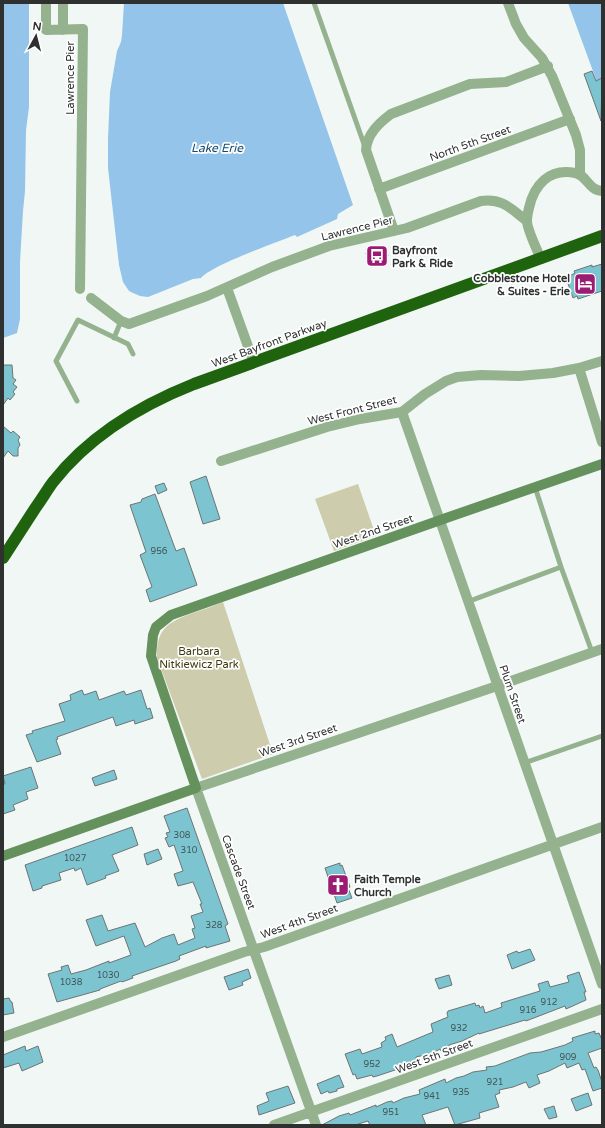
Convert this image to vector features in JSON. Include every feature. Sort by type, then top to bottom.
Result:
[{"type":"highway","name":"West Bayfront Parkway","points":[[3,558],[53,482],[77,456],[104,434],[137,411],[170,393],[602,236]]},
{"type":"street","name":"Lawrence Pier","points":[[46,3],[46,30],[83,29],[80,289]]},
{"type":"street","name":"Lawrence Pier","points":[[63,3],[63,30]]},
{"type":"street","points":[[508,3],[516,24],[524,38],[548,66],[570,119],[580,150],[580,175]]},
{"type":"street","points":[[394,232],[366,150],[368,139],[380,122],[391,114],[470,84],[506,82],[548,66]]},
{"type":"street","name":"North 5th Street","points":[[379,189],[570,119]]},
{"type":"street","points":[[541,258],[527,221],[529,206],[534,192],[543,180],[562,173],[575,173],[580,175],[597,191],[602,191]]},
{"type":"street","name":"Lawrence Pier","points":[[121,321],[129,324],[135,322],[227,288],[272,267],[329,246],[394,232],[481,201],[495,200],[506,204],[527,221]]},
{"type":"street","points":[[227,288],[254,363]]},
{"type":"street","points":[[91,298],[121,321]]},
{"type":"street","name":"West Front Street","points":[[221,461],[327,427],[360,419],[402,412],[425,394],[446,381],[457,377],[553,373],[579,368],[602,361]]},
{"type":"street","points":[[579,368],[602,442]]},
{"type":"street","name":"Plum Street","points":[[402,412],[467,602],[602,984]]},
{"type":"street","name":"West 2nd Street","points":[[156,627],[167,617],[178,612],[602,464]]},
{"type":"street","name":"Cascade Street","points":[[156,627],[152,643],[152,662],[316,1125]]},
{"type":"street","name":"West 3rd Street","points":[[3,856],[196,788],[602,649]]},
{"type":"street","name":"West 4th Street","points":[[3,1037],[552,843],[602,827]]},
{"type":"street","name":"West 5th Street","points":[[274,1125],[602,1009]]},
{"type":"lane","points":[[314,3],[366,150]]},
{"type":"lane","points":[[76,401],[56,361],[78,320],[128,344],[133,354]]},
{"type":"lane","points":[[114,338],[121,321]]},
{"type":"lane","points":[[535,487],[592,652]]},
{"type":"lane","points":[[467,602],[562,567]]},
{"type":"lane","points":[[524,764],[602,736]]},
{"type":"green space","points":[[358,484],[376,536],[334,551],[315,499]]},
{"type":"green space","name":"Barbara Nitkiewicz Park","points":[[223,602],[273,754],[202,779],[157,658],[157,648],[161,633],[170,624],[184,616]]},
{"type":"water","points":[[3,3],[29,3],[29,107],[26,130],[25,191],[20,262],[20,319],[17,333],[3,338]]},
{"type":"water","name":"Lake Erie","points":[[124,3],[283,3],[353,205],[338,214],[337,219],[297,237],[295,235],[230,261],[207,273],[201,278],[193,279],[148,297],[140,296],[129,291],[123,282],[119,265],[108,168],[110,92],[117,51],[121,42]]},
{"type":"water","points":[[568,3],[602,3],[601,93]]},
{"type":"building","points":[[592,71],[596,81],[602,78],[601,121],[584,74]]},
{"type":"building","points":[[384,246],[388,256],[384,258],[385,261],[375,264],[374,261],[370,263],[366,253]]},
{"type":"building","name":"Cobblestone Hotel & Suites - Erie","points":[[602,264],[602,291],[578,299],[577,296],[573,298],[566,278],[575,273],[574,271],[592,265],[592,267]]},
{"type":"building","points":[[3,365],[12,365],[13,378],[16,380],[13,384],[17,387],[13,392],[15,394],[10,400],[8,398],[3,405]]},
{"type":"building","points":[[3,426],[11,433],[13,431],[20,437],[18,440],[20,445],[18,448],[18,456],[13,456],[8,451],[3,458]]},
{"type":"building","points":[[206,476],[220,519],[203,524],[190,482]]},
{"type":"building","points":[[164,483],[167,490],[158,494],[155,486]]},
{"type":"building","points":[[155,494],[176,551],[184,548],[197,585],[150,602],[146,590],[152,587],[140,555],[146,552],[130,505],[141,502],[142,499]]},
{"type":"building","points":[[82,690],[84,695],[96,691],[99,700],[124,691],[126,695],[141,690],[147,709],[150,708],[153,718],[135,724],[134,720],[116,726],[113,717],[57,737],[58,739],[56,740],[61,754],[37,762],[26,735],[33,733],[32,731],[65,721],[59,704],[71,700],[70,695]]},
{"type":"building","points":[[31,767],[38,788],[26,792],[28,799],[13,805],[15,810],[3,814],[3,784],[5,784],[3,776]]},
{"type":"building","points":[[114,770],[117,779],[95,786],[92,778]]},
{"type":"building","points":[[187,808],[228,924],[225,926],[230,941],[206,948],[206,946],[179,956],[180,959],[176,961],[132,976],[133,978],[122,982],[121,981],[100,990],[57,1002],[48,974],[62,970],[61,967],[68,965],[71,974],[131,955],[124,936],[96,946],[86,920],[102,915],[108,931],[135,923],[145,947],[162,938],[174,934],[178,945],[195,938],[192,929],[195,928],[191,916],[203,912],[200,904],[202,904],[193,882],[178,886],[174,874],[183,871],[174,845],[169,847],[165,838],[168,837],[166,833],[170,832],[164,816]]},
{"type":"building","points":[[132,827],[138,845],[112,855],[119,871],[105,876],[106,878],[87,885],[81,868],[75,871],[74,868],[59,873],[61,880],[42,886],[42,888],[33,891],[25,865]]},
{"type":"building","points":[[158,849],[162,859],[147,865],[144,854]]},
{"type":"building","points":[[340,863],[350,887],[348,888],[352,898],[337,903],[325,868]]},
{"type":"building","points":[[530,949],[535,960],[512,969],[507,955],[517,951],[518,953]]},
{"type":"building","points":[[248,969],[251,978],[242,982],[243,985],[229,990],[224,977]]},
{"type":"building","points":[[579,972],[586,992],[584,992],[586,1000],[566,1009],[565,1006],[526,1021],[525,1020],[479,1033],[449,1045],[450,1048],[441,1051],[440,1049],[433,1053],[416,1057],[417,1061],[377,1076],[373,1077],[372,1075],[357,1079],[355,1074],[353,1075],[345,1054],[360,1049],[362,1054],[382,1047],[381,1043],[386,1040],[385,1037],[392,1034],[397,1047],[433,1032],[431,1024],[448,1017],[448,1011],[475,1003],[476,1006],[479,1005],[480,1008],[483,1006],[485,1013],[502,1007],[501,1003],[540,991],[538,984],[548,981],[550,987],[569,982],[567,976]]},
{"type":"building","points":[[449,975],[452,985],[439,989],[435,979]]},
{"type":"building","points":[[9,998],[12,1002],[14,1013],[3,1015],[3,999]]},
{"type":"building","points":[[595,1031],[595,1034],[599,1033],[602,1040],[602,1048],[588,1053],[594,1068],[596,1067],[598,1070],[602,1082],[602,1088],[593,1091],[585,1069],[582,1070],[579,1063],[567,1068],[565,1063],[537,1075],[540,1083],[529,1088],[526,1082],[499,1090],[500,1093],[495,1095],[499,1107],[479,1113],[480,1118],[455,1125],[448,1107],[422,1115],[426,1125],[370,1125],[368,1121],[355,1125],[322,1125],[339,1116],[349,1113],[350,1115],[376,1105],[376,1107],[392,1101],[393,1103],[404,1098],[420,1094],[419,1090],[445,1079],[446,1083],[473,1072],[487,1070],[486,1067],[495,1066],[530,1053],[541,1052],[565,1045],[573,1041],[572,1038]]},
{"type":"building","points":[[25,1046],[26,1051],[38,1046],[43,1062],[22,1071],[19,1063],[3,1068],[3,1055]]},
{"type":"building","points":[[339,1075],[344,1087],[337,1089],[337,1091],[329,1093],[328,1091],[321,1094],[317,1084]]},
{"type":"building","points":[[288,1086],[295,1103],[259,1115],[257,1106],[269,1101],[266,1093]]},
{"type":"building","points":[[588,1093],[592,1105],[576,1111],[571,1099]]},
{"type":"building","points":[[554,1106],[557,1117],[549,1119],[544,1109]]},
{"type":"place","name":"Bayfront Park & Ride","points":[[377,256]]},
{"type":"place","name":"Cobblestone Hotel & Suites - Erie","points":[[585,284]]},
{"type":"place","name":"Faith Temple Church","points":[[338,885]]}]
